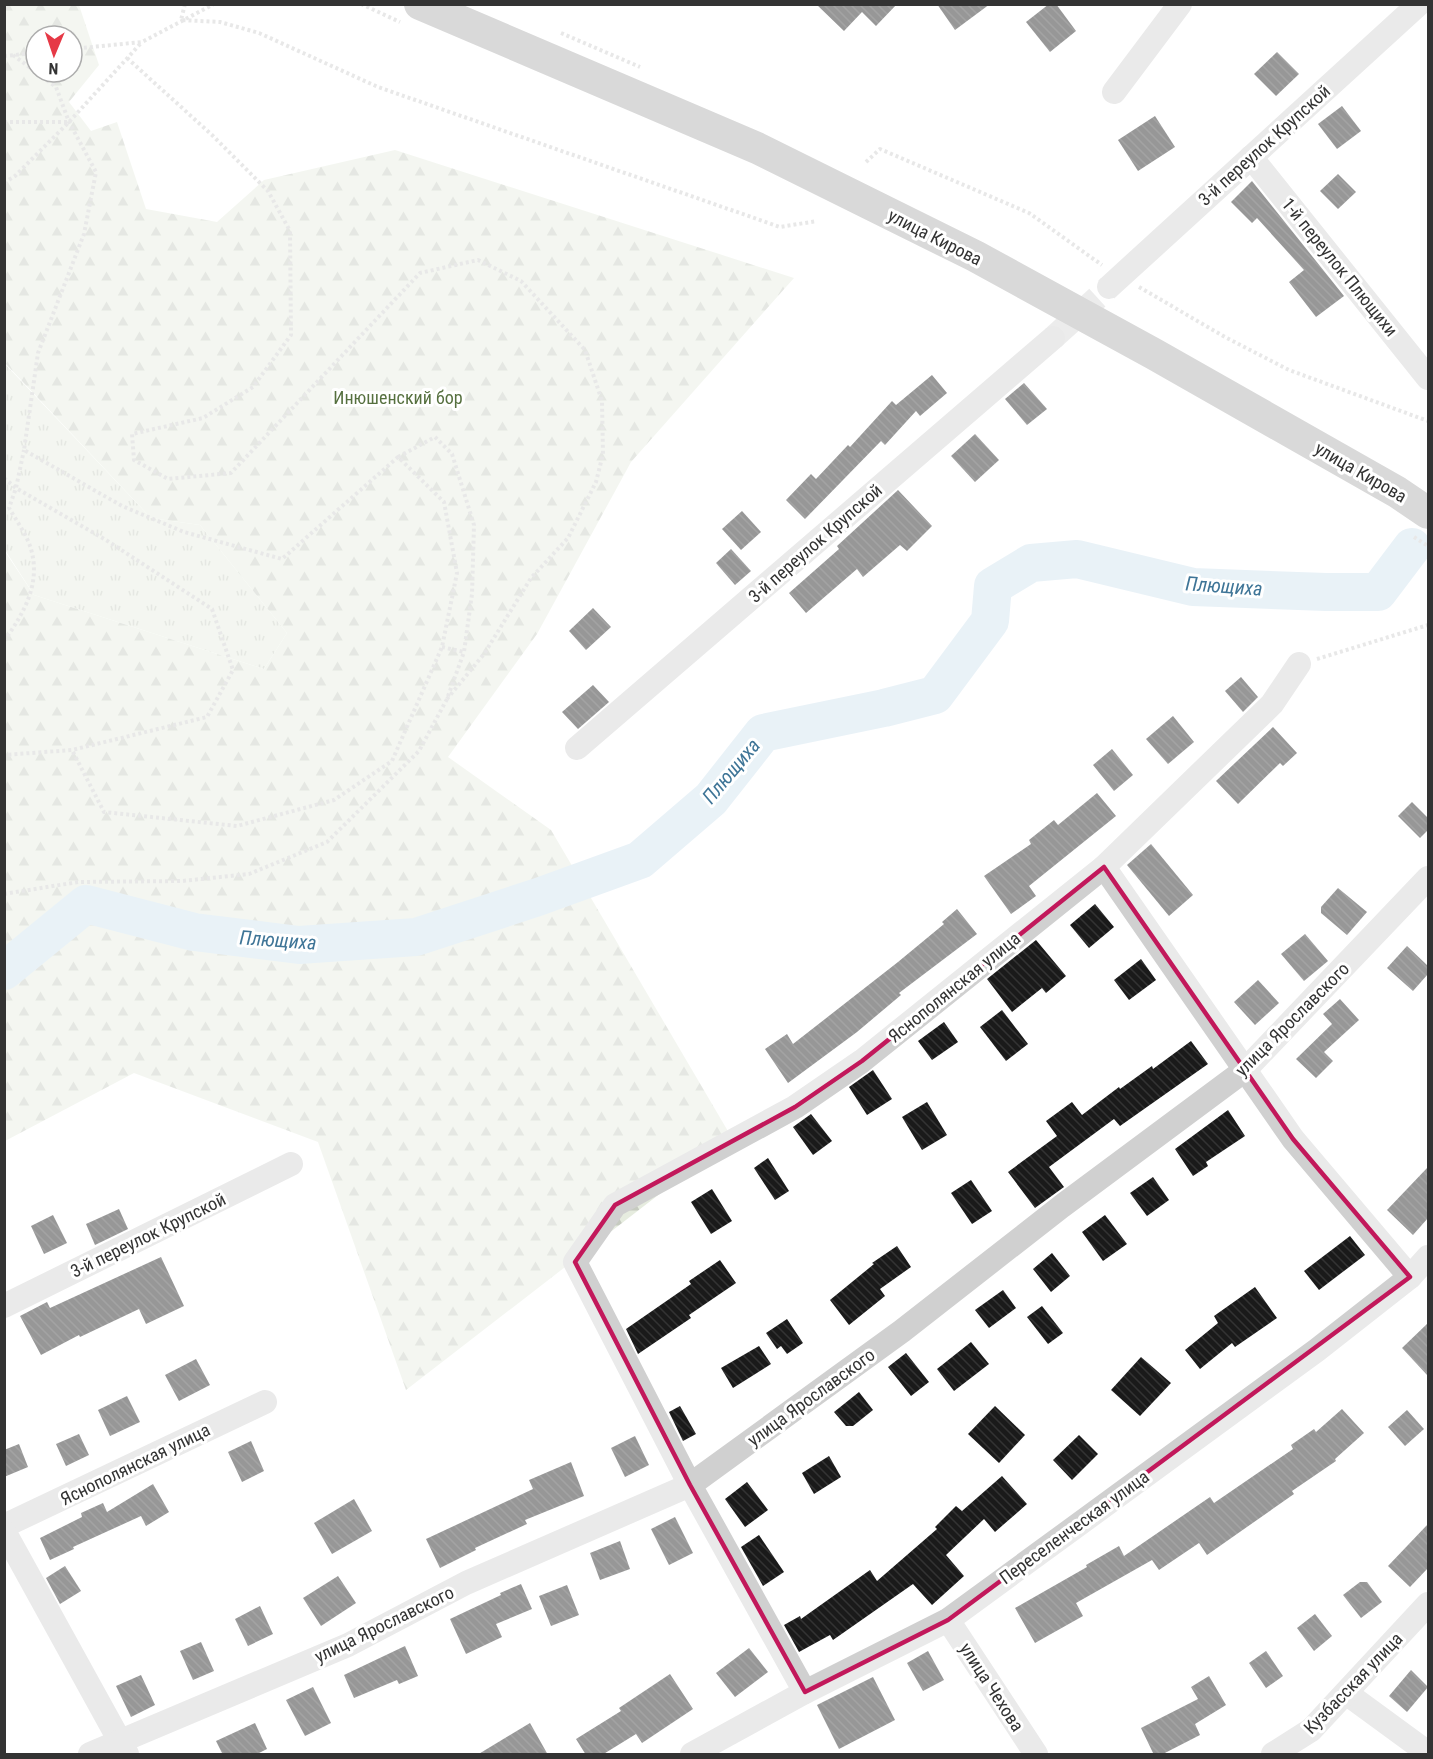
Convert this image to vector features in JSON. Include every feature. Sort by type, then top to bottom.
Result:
[{"type":"main road","name":"улица Кирова","points":[[412,14],[757,148],[975,256],[1387,486],[1419,523]]},
{"type":"street","points":[[1114,92],[1180,4]]},
{"type":"street","name":"3-й переулок Крупской","points":[[1114,281],[1419,4]]},
{"type":"street","name":"1-й переулок Плющихи","points":[[1251,157],[1428,378]]},
{"type":"street","name":"3-й переулок Крупской","points":[[577,748],[1053,338]]},
{"type":"street","name":"Яснополянская улица","points":[[690,1485],[575,1262],[615,1204],[795,1107],[871,1053],[1104,867],[1272,704],[1299,664]]},
{"type":"street","points":[[1104,867],[1293,1139],[1410,1276]]},
{"type":"street","name":"улица Ярославского","points":[[90,1755],[124,1748],[348,1644],[466,1583],[690,1485],[902,1331],[1062,1206],[1245,1070],[1428,878]]},
{"type":"street","name":"3-й переулок Крупской","points":[[4,1306],[291,1164]]},
{"type":"street","name":"Переселенческая улица","points":[[692,1755],[805,1692],[948,1620],[1317,1350],[1410,1276],[1428,1257]]},
{"type":"street","name":"Яснополянская улица","points":[[4,1526],[265,1402]]},
{"type":"street","points":[[690,1485],[805,1692]]},
{"type":"street","points":[[4,1530],[124,1748]]},
{"type":"street","name":"Кузбасская улица","points":[[1272,1755],[1311,1730],[1428,1604]]},
{"type":"street","name":"улица Чехова","points":[[948,1620],[1036,1755]]},
{"type":"street","points":[[1346,1693],[1428,1754]]},
{"type":"path","points":[[181,21],[185,4]]},
{"type":"path","points":[[4,183],[15,176],[69,122],[142,42],[214,4]]},
{"type":"path","points":[[361,4],[412,14]]},
{"type":"path","points":[[181,21],[220,22],[259,33],[378,87],[780,227],[817,221]]},
{"type":"path","points":[[84,48],[142,42]]},
{"type":"path","points":[[4,56],[24,54]]},
{"type":"path","points":[[4,640],[21,617],[34,584],[31,549],[7,506],[16,488],[24,450],[38,353],[84,234],[96,172],[69,122],[56,87],[13,55]]},
{"type":"path","points":[[127,58],[212,135],[268,191],[290,231],[291,335],[253,387],[213,412],[203,418],[132,434],[134,460],[168,478],[231,473],[420,273],[478,260],[521,280],[585,350],[602,401],[603,454],[596,482],[568,538],[531,579],[484,654],[447,699]]},
{"type":"path","points":[[4,122],[69,122]]},
{"type":"path","points":[[866,162],[880,149],[1029,213],[1088,256],[1114,281],[1289,370],[1428,421]]},
{"type":"path","points":[[5,895],[78,882],[182,881],[249,874],[327,843],[419,751],[447,699],[464,652],[472,594],[474,525],[452,454],[435,437],[398,457],[282,559],[184,532],[122,506],[24,450]]},
{"type":"path","points":[[72,750],[104,812],[237,826],[334,800],[393,761],[442,648],[457,573],[444,502],[398,457]]},
{"type":"path","points":[[4,478],[16,488],[106,540],[212,609],[233,670],[207,717],[72,750],[4,755]]},
{"type":"path","points":[[1419,523],[1428,546]]},
{"type":"path","points":[[1299,664],[1428,624]]},
{"type":"path","points":[[442,648],[464,652]]},
{"type":"highlighted area","points":[[1104,867],[1293,1139],[1410,1277],[948,1620],[805,1692],[690,1485],[575,1262],[615,1205],[795,1107],[862,1061]]},
{"type":"green space","name":"Инюшенский бор","points":[[5,5],[79,5],[99,65],[84,84],[84,24],[24,24],[24,84],[84,84],[69,102],[91,131],[117,122],[146,209],[217,222],[264,180],[395,150],[794,278],[631,462],[537,634],[448,757],[551,830],[732,1138],[406,1390],[318,1142],[134,1073],[5,1141],[4,550],[34,595],[264,669],[287,633],[200,525],[151,518],[5,363]]},
{"type":"green space","points":[[4,363],[151,518],[200,525],[287,633],[264,669],[34,595],[5,550]]},
{"type":"building","points":[[816,4],[897,4],[876,26],[862,12],[844,31]]},
{"type":"building","points":[[937,4],[990,4],[955,30]]},
{"type":"building","points":[[1049,4],[1056,4],[1076,31],[1050,52],[1026,22]]},
{"type":"building","points":[[1277,52],[1299,74],[1276,96],[1254,74]]},
{"type":"building","points":[[1342,106],[1361,131],[1337,149],[1318,124]]},
{"type":"building","points":[[1155,116],[1175,147],[1138,171],[1118,140]]},
{"type":"building","points":[[1338,174],[1356,192],[1338,209],[1320,191]]},
{"type":"building","points":[[1252,181],[1344,296],[1316,317],[1289,282],[1304,270],[1257,218],[1252,223],[1231,202]]},
{"type":"building","points":[[932,375],[947,393],[920,416],[916,411],[885,445],[881,441],[805,519],[786,500],[811,474],[816,479],[848,445],[850,447],[892,401],[896,405]]},
{"type":"building","points":[[1024,383],[1047,409],[1027,425],[1005,399]]},
{"type":"building","points":[[975,434],[999,460],[975,482],[951,456]]},
{"type":"building","points":[[898,490],[932,526],[907,551],[900,545],[863,577],[857,569],[806,613],[789,593],[839,549],[837,546]]},
{"type":"building","points":[[742,511],[761,532],[741,550],[722,529]]},
{"type":"building","points":[[731,549],[751,571],[735,585],[716,563]]},
{"type":"building","points":[[593,608],[611,627],[586,650],[569,631]]},
{"type":"building","points":[[1241,677],[1258,697],[1243,712],[1225,691]]},
{"type":"building","points":[[593,685],[609,702],[578,729],[562,712]]},
{"type":"building","points":[[1173,716],[1194,742],[1168,764],[1146,739]]},
{"type":"building","points":[[1273,727],[1297,753],[1283,766],[1280,763],[1238,804],[1216,781]]},
{"type":"building","points":[[1112,749],[1133,775],[1114,791],[1093,765]]},
{"type":"building","points":[[1097,793],[1116,816],[1029,886],[1036,896],[1011,914],[984,876],[1031,844],[1029,840],[1054,820],[1058,825]]},
{"type":"building","points":[[1412,802],[1428,818],[1428,830],[1420,838],[1398,816]]},
{"type":"building","points":[[1151,844],[1193,895],[1169,916],[1127,865]]},
{"type":"building","points":[[1338,888],[1367,912],[1347,935],[1321,913],[1321,907]]},
{"type":"building","points":[[1095,904],[1114,927],[1089,948],[1070,925]]},
{"type":"building","points":[[957,909],[977,934],[899,993],[901,995],[857,1032],[788,1083],[765,1049],[787,1034],[793,1044],[898,962],[944,924],[942,922]]},
{"type":"building","points":[[1305,934],[1328,961],[1304,981],[1281,954]]},
{"type":"building","points":[[1036,940],[1066,976],[1046,993],[1042,988],[1012,1012],[987,979]]},
{"type":"building","points":[[1407,946],[1428,966],[1428,974],[1413,991],[1387,968]]},
{"type":"building","points":[[1141,959],[1156,980],[1129,1000],[1114,980]]},
{"type":"building","points":[[1258,980],[1279,1003],[1255,1025],[1234,1002]]},
{"type":"building","points":[[1340,999],[1359,1020],[1324,1052],[1333,1061],[1316,1078],[1296,1059],[1332,1024],[1323,1014]]},
{"type":"building","points":[[1002,1010],[1028,1044],[1006,1061],[980,1027]]},
{"type":"building","points":[[944,1022],[958,1042],[932,1060],[918,1041]]},
{"type":"building","points":[[1191,1041],[1208,1064],[1120,1126],[1114,1119],[1049,1167],[1064,1187],[1035,1208],[1008,1172],[1057,1136],[1046,1121],[1072,1102],[1082,1115],[1119,1087],[1120,1089],[1152,1066],[1153,1069]]},
{"type":"building","points":[[873,1070],[892,1099],[867,1115],[849,1087]]},
{"type":"building","points":[[927,1102],[947,1135],[922,1150],[902,1117]]},
{"type":"building","points":[[1228,1110],[1245,1136],[1206,1162],[1208,1166],[1193,1176],[1175,1149]]},
{"type":"building","points":[[811,1114],[832,1141],[813,1155],[793,1127]]},
{"type":"building","points":[[768,1158],[789,1191],[775,1200],[754,1168]]},
{"type":"building","points":[[1428,1167],[1428,1218],[1413,1235],[1387,1210]]},
{"type":"building","points":[[1153,1177],[1169,1200],[1147,1216],[1130,1193]]},
{"type":"building","points":[[971,1180],[992,1211],[972,1224],[951,1193]]},
{"type":"building","points":[[712,1189],[732,1221],[711,1234],[691,1202]]},
{"type":"building","points":[[119,1209],[128,1229],[95,1245],[86,1224]]},
{"type":"building","points":[[53,1215],[67,1243],[44,1254],[31,1226]]},
{"type":"building","points":[[1105,1215],[1127,1244],[1103,1261],[1082,1232]]},
{"type":"building","points":[[1350,1236],[1365,1255],[1319,1290],[1304,1271]]},
{"type":"building","points":[[897,1246],[911,1267],[880,1289],[885,1296],[849,1325],[830,1300],[874,1264],[872,1263]]},
{"type":"building","points":[[1052,1253],[1070,1276],[1051,1292],[1033,1269]]},
{"type":"building","points":[[161,1257],[184,1306],[146,1324],[139,1309],[80,1337],[79,1335],[41,1355],[20,1316],[47,1302],[50,1308]]},
{"type":"building","points":[[720,1260],[736,1283],[689,1315],[691,1318],[638,1354],[626,1329],[691,1284],[689,1281]]},
{"type":"building","points":[[1255,1287],[1277,1318],[1235,1347],[1232,1343],[1200,1369],[1185,1350],[1218,1323],[1214,1316]]},
{"type":"building","points":[[1003,1290],[1016,1308],[989,1328],[975,1310]]},
{"type":"building","points":[[1042,1306],[1063,1333],[1048,1344],[1027,1317]]},
{"type":"building","points":[[787,1319],[803,1343],[787,1354],[781,1346],[777,1349],[766,1333]]},
{"type":"building","points":[[1428,1323],[1428,1376],[1402,1348]]},
{"type":"building","points":[[971,1342],[989,1364],[954,1391],[937,1369]]},
{"type":"building","points":[[759,1346],[771,1364],[733,1388],[721,1368]]},
{"type":"building","points":[[906,1353],[929,1382],[911,1396],[888,1367]]},
{"type":"building","points":[[1141,1357],[1171,1383],[1140,1416],[1111,1390]]},
{"type":"building","points":[[196,1359],[210,1385],[179,1401],[165,1375]]},
{"type":"building","points":[[859,1392],[873,1410],[853,1426],[846,1426],[834,1412]]},
{"type":"building","points":[[127,1396],[140,1422],[110,1436],[98,1410]]},
{"type":"building","points":[[680,1406],[696,1434],[683,1441],[669,1412]]},
{"type":"building","points":[[995,1406],[1025,1435],[999,1463],[968,1434]]},
{"type":"building","points":[[1342,1409],[1364,1433],[1335,1459],[1336,1461],[1292,1491],[1294,1494],[1207,1555],[1199,1543],[1159,1570],[1152,1560],[1076,1603],[1083,1616],[1035,1643],[1015,1608],[1119,1546],[1124,1556],[1210,1497],[1214,1503],[1293,1449],[1291,1445],[1314,1429],[1316,1432]]},
{"type":"building","points":[[1407,1410],[1424,1429],[1405,1446],[1388,1427]]},
{"type":"building","points":[[79,1434],[89,1455],[66,1466],[56,1444]]},
{"type":"building","points":[[1079,1435],[1098,1454],[1072,1480],[1053,1460]]},
{"type":"building","points":[[635,1436],[649,1465],[625,1477],[611,1448]]},
{"type":"building","points":[[251,1441],[264,1471],[242,1482],[228,1452]]},
{"type":"building","points":[[19,1444],[28,1467],[4,1477],[4,1450]]},
{"type":"building","points":[[829,1456],[841,1477],[814,1494],[802,1473]]},
{"type":"building","points":[[571,1462],[584,1496],[525,1520],[527,1524],[475,1548],[476,1550],[440,1568],[426,1539],[533,1489],[529,1480]]},
{"type":"building","points":[[1002,1476],[1027,1504],[995,1532],[984,1519],[946,1555],[964,1576],[932,1605],[913,1584],[833,1640],[830,1635],[799,1652],[784,1625],[800,1616],[801,1619],[870,1570],[877,1581],[937,1529],[935,1527],[956,1506],[962,1511]]},
{"type":"building","points":[[747,1482],[768,1510],[745,1527],[725,1499]]},
{"type":"building","points":[[153,1484],[169,1512],[146,1526],[141,1516],[50,1560],[40,1538],[82,1517],[81,1513],[103,1503],[107,1512]]},
{"type":"building","points":[[354,1499],[372,1531],[332,1554],[314,1523]]},
{"type":"building","points":[[675,1517],[693,1553],[669,1565],[651,1529]]},
{"type":"building","points":[[1428,1524],[1428,1568],[1410,1587],[1388,1566]]},
{"type":"building","points":[[759,1535],[784,1572],[763,1586],[741,1547]]},
{"type":"building","points":[[620,1541],[630,1569],[600,1580],[590,1553]]},
{"type":"building","points":[[65,1566],[81,1591],[60,1604],[46,1578]]},
{"type":"building","points":[[338,1576],[356,1603],[321,1626],[303,1598]]},
{"type":"building","points":[[1360,1582],[1367,1582],[1382,1602],[1361,1618],[1343,1595]]},
{"type":"building","points":[[521,1584],[532,1609],[496,1624],[502,1637],[466,1654],[450,1619]]},
{"type":"building","points":[[567,1585],[579,1615],[551,1626],[539,1596]]},
{"type":"building","points":[[260,1606],[273,1634],[248,1646],[235,1619]]},
{"type":"building","points":[[1315,1614],[1332,1636],[1314,1651],[1297,1628]]},
{"type":"building","points":[[201,1642],[214,1671],[193,1680],[180,1651]]},
{"type":"building","points":[[405,1646],[418,1676],[399,1684],[397,1680],[354,1698],[344,1675]]},
{"type":"building","points":[[749,1648],[768,1672],[735,1697],[716,1673]]},
{"type":"building","points":[[928,1651],[944,1680],[923,1691],[907,1663]]},
{"type":"building","points":[[1266,1651],[1283,1676],[1266,1688],[1249,1663]]},
{"type":"building","points":[[1411,1670],[1428,1687],[1407,1712],[1389,1696]]},
{"type":"building","points":[[670,1674],[693,1709],[642,1743],[636,1734],[602,1755],[586,1755],[576,1739],[621,1711],[619,1708]]},
{"type":"building","points":[[141,1675],[155,1705],[131,1717],[116,1686]]},
{"type":"building","points":[[1209,1676],[1226,1705],[1195,1724],[1200,1735],[1161,1755],[1154,1755],[1141,1728],[1198,1699],[1191,1687]]},
{"type":"building","points":[[873,1677],[895,1720],[839,1749],[817,1705]]},
{"type":"building","points":[[313,1687],[331,1723],[305,1736],[286,1700]]},
{"type":"building","points":[[255,1723],[267,1749],[255,1755],[223,1755],[216,1741]]},
{"type":"building","points":[[530,1723],[548,1755],[477,1755]]},
{"type":"waterway","name":"Плющиха","points":[[4,971],[86,904],[194,932],[299,945],[416,937],[538,897],[640,860],[711,799],[763,733],[935,695],[990,621],[993,586],[1031,563],[1077,559],[1193,587],[1378,592],[1412,547]]},
{"type":"tunnel","points":[[1053,338],[1109,287]]}]
